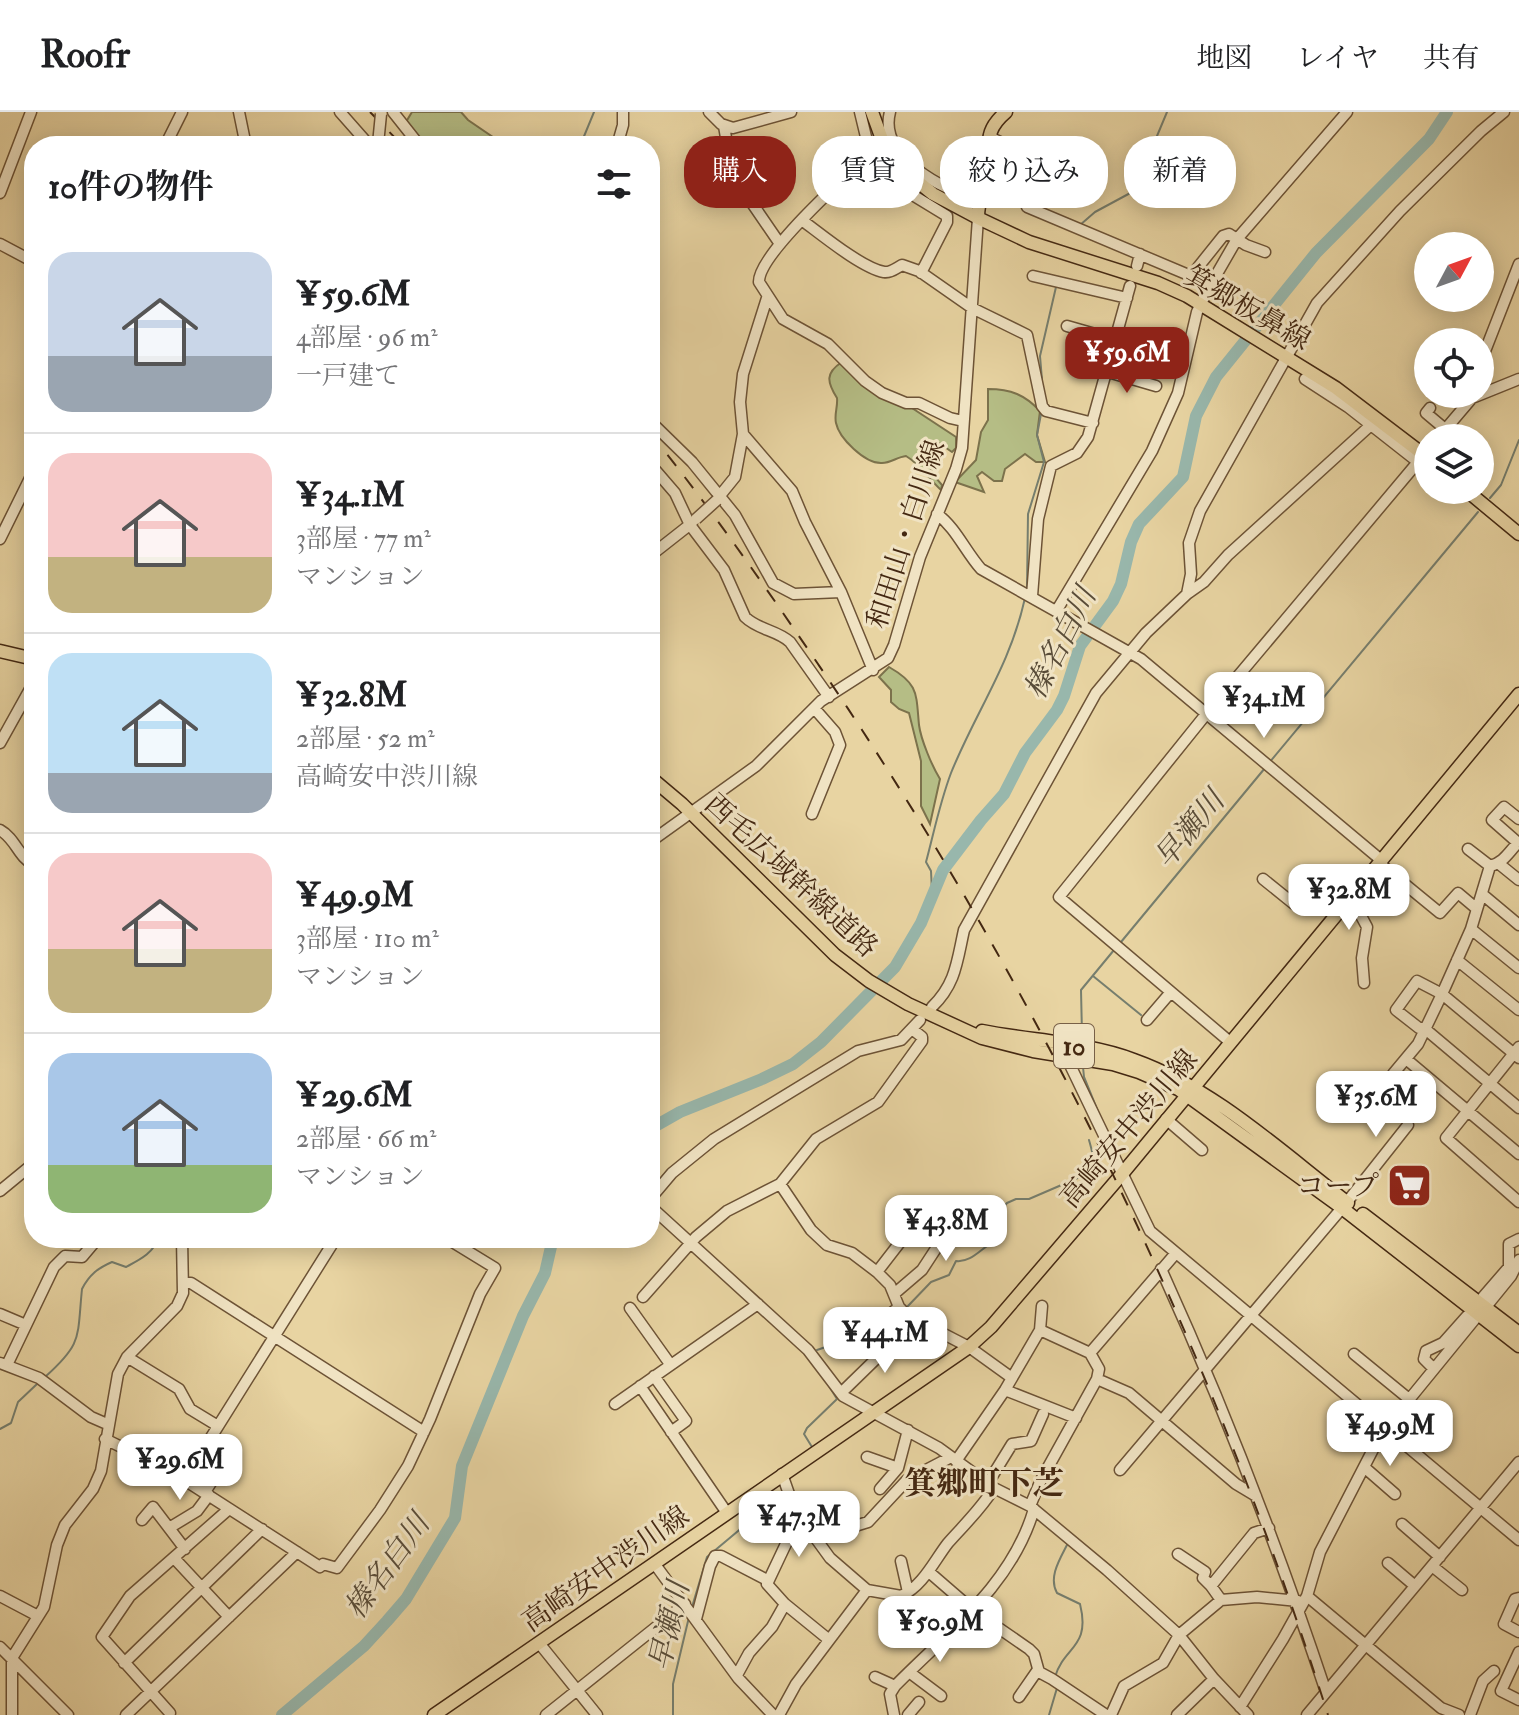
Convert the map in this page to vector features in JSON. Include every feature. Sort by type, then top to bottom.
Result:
[{"type":"main road","name":"箕郷板鼻線","points":[[872,112],[881,136]]},
{"type":"main road","points":[[989,136],[994,124],[1006,112]]},
{"type":"main road","name":"箕郷板鼻線","points":[[924,187],[978,218],[1047,249],[1158,283],[1200,303],[1359,404],[1414,448]]},
{"type":"main road","points":[[978,208],[978,218]]},
{"type":"main road","points":[[1483,504],[1519,534]]},
{"type":"main road","points":[[0,651],[24,657]]},
{"type":"main road","name":"高崎安中渋川線","points":[[434,1715],[969,1347],[1009,1307],[1122,1174],[1519,694]]},
{"type":"main road","name":"西毛広域幹線道路","points":[[660,786],[849,966],[908,1004],[997,1043],[1075,1056],[1139,1072],[1190,1090]]},
{"type":"main road","name":"西毛広域幹線道路","points":[[949,1023],[1021,1039],[1102,1050],[1132,1059],[1190,1090],[1345,1205],[1478,1309],[1519,1346]]},
{"type":"main road","name":"西毛広域幹線道路","points":[[1478,1309],[1519,1333]]},
{"type":"street","points":[[0,193],[31,112]]},
{"type":"street","points":[[170,136],[182,112]]},
{"type":"street","points":[[239,112],[244,136]]},
{"type":"street","points":[[340,112],[365,136]]},
{"type":"street","points":[[393,112],[412,136]]},
{"type":"street","points":[[620,136],[623,112]]},
{"type":"street","points":[[709,112],[724,126],[733,128],[791,112]]},
{"type":"street","points":[[860,112],[866,136]]},
{"type":"street","points":[[890,112],[888,121],[892,138],[913,166],[940,185]]},
{"type":"street","points":[[1059,612],[1152,451],[1178,393],[1200,303],[1237,239],[1347,112]]},
{"type":"street","points":[[1187,594],[1191,574],[1189,543],[1200,511],[1301,328],[1329,288],[1400,211],[1504,112]]},
{"type":"street","points":[[376,136],[380,113]]},
{"type":"street","points":[[724,126],[730,161],[739,180],[780,244]]},
{"type":"street","points":[[921,273],[947,222],[945,213],[924,201]]},
{"type":"street","points":[[815,208],[765,262],[759,282],[767,298],[783,319],[828,344],[865,381],[882,393],[906,403],[919,403],[963,421]]},
{"type":"street","points":[[1029,208],[1191,276],[1223,236],[1229,234],[1265,252]]},
{"type":"street","name":"和田山・白川線","points":[[660,834],[756,766],[814,708],[873,670],[892,651],[920,557],[959,460],[978,218]]},
{"type":"street","points":[[803,221],[852,256],[882,271],[891,271],[902,265],[921,273],[972,308],[1030,338],[1042,406],[1046,411],[1093,423]]},
{"type":"street","points":[[0,244],[24,257]]},
{"type":"street","points":[[1137,266],[1140,254]]},
{"type":"street","points":[[1494,328],[1519,264]]},
{"type":"street","points":[[1033,276],[1127,298]]},
{"type":"street","points":[[1028,594],[1038,519],[1051,466],[1081,449],[1088,437],[1130,286]]},
{"type":"street","points":[[660,548],[719,498],[735,477],[743,434],[740,402],[743,374],[767,298]]},
{"type":"street","points":[[1067,326],[1116,340]]},
{"type":"street","points":[[1108,372],[1156,386]]},
{"type":"street","points":[[1305,379],[1414,450]]},
{"type":"street","points":[[1494,388],[1519,379]]},
{"type":"street","points":[[1430,408],[1426,413],[1434,424]]},
{"type":"street","points":[[1450,424],[1463,408]]},
{"type":"street","points":[[932,1007],[948,987],[960,959],[964,930],[1096,693],[1146,633],[1372,424]]},
{"type":"street","points":[[660,431],[692,462],[735,515],[773,583],[794,594],[841,592]]},
{"type":"street","points":[[743,434],[792,491],[841,592],[873,670]]},
{"type":"street","points":[[1230,1042],[1059,897],[1207,713],[1414,468]]},
{"type":"street","points":[[660,476],[675,493],[724,570],[745,617],[790,642],[829,697]]},
{"type":"street","points":[[0,539],[24,490]]},
{"type":"street","points":[[937,514],[951,526],[981,569],[1141,659],[1440,913],[1458,893],[1477,909]]},
{"type":"street","points":[[0,743],[24,700]]},
{"type":"street","points":[[812,814],[840,745],[835,732],[814,708]]},
{"type":"street","points":[[1393,1074],[1418,1044],[1442,994],[1471,929],[1485,876],[1494,864],[1508,856],[1518,842],[1492,820],[1504,807],[1519,819]]},
{"type":"street","points":[[0,830],[13,840],[24,858]]},
{"type":"street","points":[[1468,849],[1519,880]]},
{"type":"street","points":[[1263,879],[1294,904]]},
{"type":"street","points":[[1361,884],[1359,912],[1367,927],[1362,958],[1364,983]]},
{"type":"street","points":[[1482,894],[1519,925]]},
{"type":"street","points":[[1471,929],[1519,968]]},
{"type":"street","points":[[1457,960],[1519,1010]]},
{"type":"street","points":[[1519,1108],[1489,1083],[1424,1028],[1419,1028],[1396,1010],[1417,981],[1442,994],[1517,1053],[1489,1083],[1447,1135],[1447,1141],[1519,1202]]},
{"type":"street","points":[[1147,1020],[1171,992]]},
{"type":"street","points":[[643,1297],[691,1243],[727,1211],[780,1184],[816,1139],[878,1102],[922,1041],[916,1024],[901,1040],[858,1051],[714,1139],[672,1173],[660,1187]]},
{"type":"street","points":[[1075,1056],[1071,1067],[1145,1226],[1519,1540]]},
{"type":"street","points":[[1406,1059],[1519,1154]]},
{"type":"street","points":[[1166,1119],[1202,1150]]},
{"type":"street","points":[[1120,1470],[1345,1205],[1408,1125]]},
{"type":"street","points":[[0,1191],[24,1171]]},
{"type":"street","points":[[780,1184],[793,1206],[821,1240],[852,1253],[877,1272],[890,1285],[902,1310],[916,1325],[936,1330],[969,1347],[1012,1378]]},
{"type":"street","points":[[894,1294],[922,1270],[937,1247],[979,1209]]},
{"type":"street","points":[[660,1215],[808,1350],[841,1393],[908,1430],[1032,1508],[1107,1570],[1179,1635],[1244,1711],[1301,1602],[1320,1552],[1385,1428],[1509,1267],[1509,1244],[1519,1239]]},
{"type":"street","points":[[877,1272],[901,1241]]},
{"type":"street","points":[[90,1248],[82,1257],[65,1256],[48,1276],[4,1364],[39,1378],[91,1417],[107,1424]]},
{"type":"street","points":[[12,1715],[12,1658],[48,1596],[57,1545],[65,1525],[101,1471],[118,1374],[127,1357],[177,1306],[183,1293],[182,1248]]},
{"type":"street","points":[[169,1528],[197,1511],[207,1494],[230,1453],[210,1439],[330,1248]]},
{"type":"street","points":[[105,1439],[172,1472],[320,1567],[323,1564],[334,1568],[340,1566],[402,1478],[480,1294],[495,1268],[462,1248]]},
{"type":"street","points":[[1090,1353],[1176,1253]]},
{"type":"street","points":[[1478,1309],[1511,1276],[1518,1263]]},
{"type":"street","points":[[1161,1269],[1206,1367],[1301,1602],[1326,1692]]},
{"type":"street","points":[[184,1283],[191,1283],[424,1432]]},
{"type":"street","points":[[615,1404],[758,1304]]},
{"type":"street","points":[[816,1538],[868,1522],[907,1480],[954,1459],[1005,1390],[1040,1330],[1042,1306]]},
{"type":"street","points":[[630,1308],[670,1364]]},
{"type":"street","points":[[841,1393],[881,1354],[864,1335],[902,1310]]},
{"type":"street","points":[[0,1314],[26,1325]]},
{"type":"street","points":[[894,1715],[890,1694],[895,1686],[974,1611],[1001,1577],[1030,1522],[1041,1480],[1097,1379],[1099,1369],[1090,1353],[1040,1330]]},
{"type":"street","points":[[1354,1354],[1409,1399]]},
{"type":"street","points":[[127,1357],[179,1389],[190,1409],[218,1426]]},
{"type":"street","points":[[654,1376],[686,1421],[671,1432]]},
{"type":"street","points":[[1097,1379],[1129,1393],[1236,1484],[1256,1496]]},
{"type":"street","points":[[640,1386],[727,1513]]},
{"type":"street","points":[[1005,1390],[1076,1418]]},
{"type":"street","points":[[791,1535],[806,1533],[816,1538],[830,1558],[867,1590],[901,1596],[929,1572],[947,1545],[982,1506],[1012,1444],[1031,1441],[1043,1414]]},
{"type":"street","points":[[880,1489],[898,1468],[908,1430]]},
{"type":"street","points":[[867,1457],[898,1468]]},
{"type":"street","points":[[1307,1715],[1519,1462]]},
{"type":"street","points":[[1364,1467],[1395,1494]]},
{"type":"street","points":[[782,1474],[789,1494],[791,1535],[767,1580],[769,1587],[785,1604],[828,1639]]},
{"type":"street","points":[[142,1520],[153,1507],[185,1549]]},
{"type":"street","points":[[170,1713],[102,1637],[126,1600],[229,1509]]},
{"type":"street","points":[[792,1519],[822,1514]]},
{"type":"street","points":[[1402,1524],[1440,1557]]},
{"type":"street","points":[[1211,1586],[1254,1533],[1269,1528]]},
{"type":"street","points":[[124,1663],[262,1529]]},
{"type":"street","points":[[126,1715],[297,1552]]},
{"type":"street","points":[[1178,1554],[1205,1572],[1203,1578],[1221,1600]]},
{"type":"street","points":[[546,1715],[690,1612],[715,1556],[721,1556],[767,1580]]},
{"type":"street","points":[[174,1558],[229,1617]]},
{"type":"street","points":[[901,1561],[908,1592]]},
{"type":"street","points":[[654,1563],[737,1675],[776,1715],[828,1639],[867,1590]]},
{"type":"street","points":[[1388,1563],[1415,1586]]},
{"type":"street","points":[[1432,1566],[1462,1590]]},
{"type":"street","points":[[929,1572],[974,1611],[1034,1654],[1037,1671],[1019,1697]]},
{"type":"street","points":[[0,1596],[38,1616]]},
{"type":"street","points":[[1037,1671],[1108,1715],[1124,1686],[1163,1663],[1179,1635],[1221,1600],[1257,1597],[1301,1602],[1367,1646],[1444,1712],[1459,1715]]},
{"type":"street","points":[[1519,1598],[1515,1599],[1504,1624],[1519,1632]]},
{"type":"street","points":[[737,1675],[785,1604]]},
{"type":"street","points":[[539,1643],[597,1715]]},
{"type":"street","points":[[0,1647],[68,1715]]},
{"type":"street","points":[[1519,1652],[1501,1691],[1519,1700]]},
{"type":"street","points":[[1470,1715],[1483,1681],[1494,1671]]},
{"type":"street","points":[[909,1672],[941,1696]]},
{"type":"street","points":[[875,1677],[895,1686]]},
{"type":"street","points":[[1177,1715],[1214,1679]]},
{"type":"street","points":[[908,1715],[919,1702]]},
{"type":"green space","points":[[412,112],[461,112],[491,136],[418,136],[406,122]]},
{"type":"green space","points":[[842,362],[956,437],[956,448],[952,452],[939,443],[929,459],[934,475],[942,485],[941,490],[906,456],[885,463],[875,462],[861,455],[842,436],[835,417],[837,398],[829,378]]},
{"type":"green space","points":[[988,389],[1017,394],[1040,411],[1037,435],[1045,462],[1036,462],[1025,454],[1005,469],[1002,481],[994,481],[982,472],[977,476],[984,492],[955,482],[976,460],[981,432],[988,420]]},
{"type":"green space","points":[[889,667],[906,679],[914,691],[922,738],[940,779],[930,824],[921,806],[921,761],[909,713],[891,702],[891,690],[879,677]]},
{"type":"waterway","points":[[584,136],[594,112]]},
{"type":"waterway","points":[[1080,225],[1095,212],[1134,191],[1167,112]]},
{"type":"waterway","name":"榛名白川","points":[[660,1123],[793,1064],[821,1042],[895,967],[921,923],[943,870],[1004,794],[1025,753],[1057,710],[1080,646],[1113,601],[1121,584],[1131,542],[1139,524],[1183,477],[1196,416],[1216,377],[1316,253],[1429,139],[1447,112]]},
{"type":"waterway","points":[[1042,380],[1040,356],[1056,287]]},
{"type":"waterway","points":[[1027,588],[1028,514],[1044,462],[1037,435],[1041,414]]},
{"type":"waterway","name":"早瀬川","points":[[1494,493],[1501,485],[1519,440]]},
{"type":"waterway","name":"早瀬川","points":[[1269,763],[1478,512]]},
{"type":"waterway","points":[[932,892],[931,871],[926,862],[944,795],[961,750],[1011,645],[1025,598]]},
{"type":"waterway","name":"早瀬川","points":[[1121,942],[1265,768]]},
{"type":"waterway","name":"早瀬川","points":[[1082,1034],[1081,990],[1114,950]]},
{"type":"waterway","points":[[1093,976],[1141,1015]]},
{"type":"waterway","name":"早瀬川","points":[[1083,1067],[1099,1114]]},
{"type":"waterway","name":"早瀬川","points":[[907,1307],[931,1282],[949,1275],[956,1261],[968,1259],[999,1239],[1001,1210],[1007,1203],[1029,1199],[1087,1174],[1093,1158],[1089,1140]]},
{"type":"waterway","points":[[45,1377],[66,1356],[76,1339],[82,1289],[88,1280],[98,1269],[112,1262],[126,1267],[153,1248]]},
{"type":"waterway","name":"榛名白川","points":[[282,1715],[364,1646],[387,1621],[406,1599],[455,1518],[462,1466],[523,1316],[545,1273],[551,1248]]},
{"type":"waterway","name":"早瀬川","points":[[817,1350],[860,1335]]},
{"type":"waterway","points":[[0,1429],[11,1423],[18,1402],[37,1384]]},
{"type":"waterway","name":"早瀬川","points":[[812,1447],[804,1434],[837,1399],[829,1386]]},
{"type":"waterway","name":"早瀬川","points":[[692,1607],[707,1557],[750,1521],[760,1498]]},
{"type":"waterway","points":[[1055,1677],[1082,1630],[1080,1604],[1057,1593],[1054,1581],[1056,1568],[1068,1543]]},
{"type":"waterway","name":"早瀬川","points":[[673,1715],[673,1684],[689,1617]]},
{"type":"waterway","points":[[1049,1715],[1057,1688]]},
{"type":"railway","points":[[370,112],[393,136]]},
{"type":"railway","points":[[660,446],[757,576],[898,787],[974,912],[1045,1040],[1173,1304],[1281,1576],[1328,1715]]},
{"type":"place","name":"コープ","points":[[1410,1185]]},
{"type":"district","name":"箕郷町下芝","points":[[984,1483]]}]
